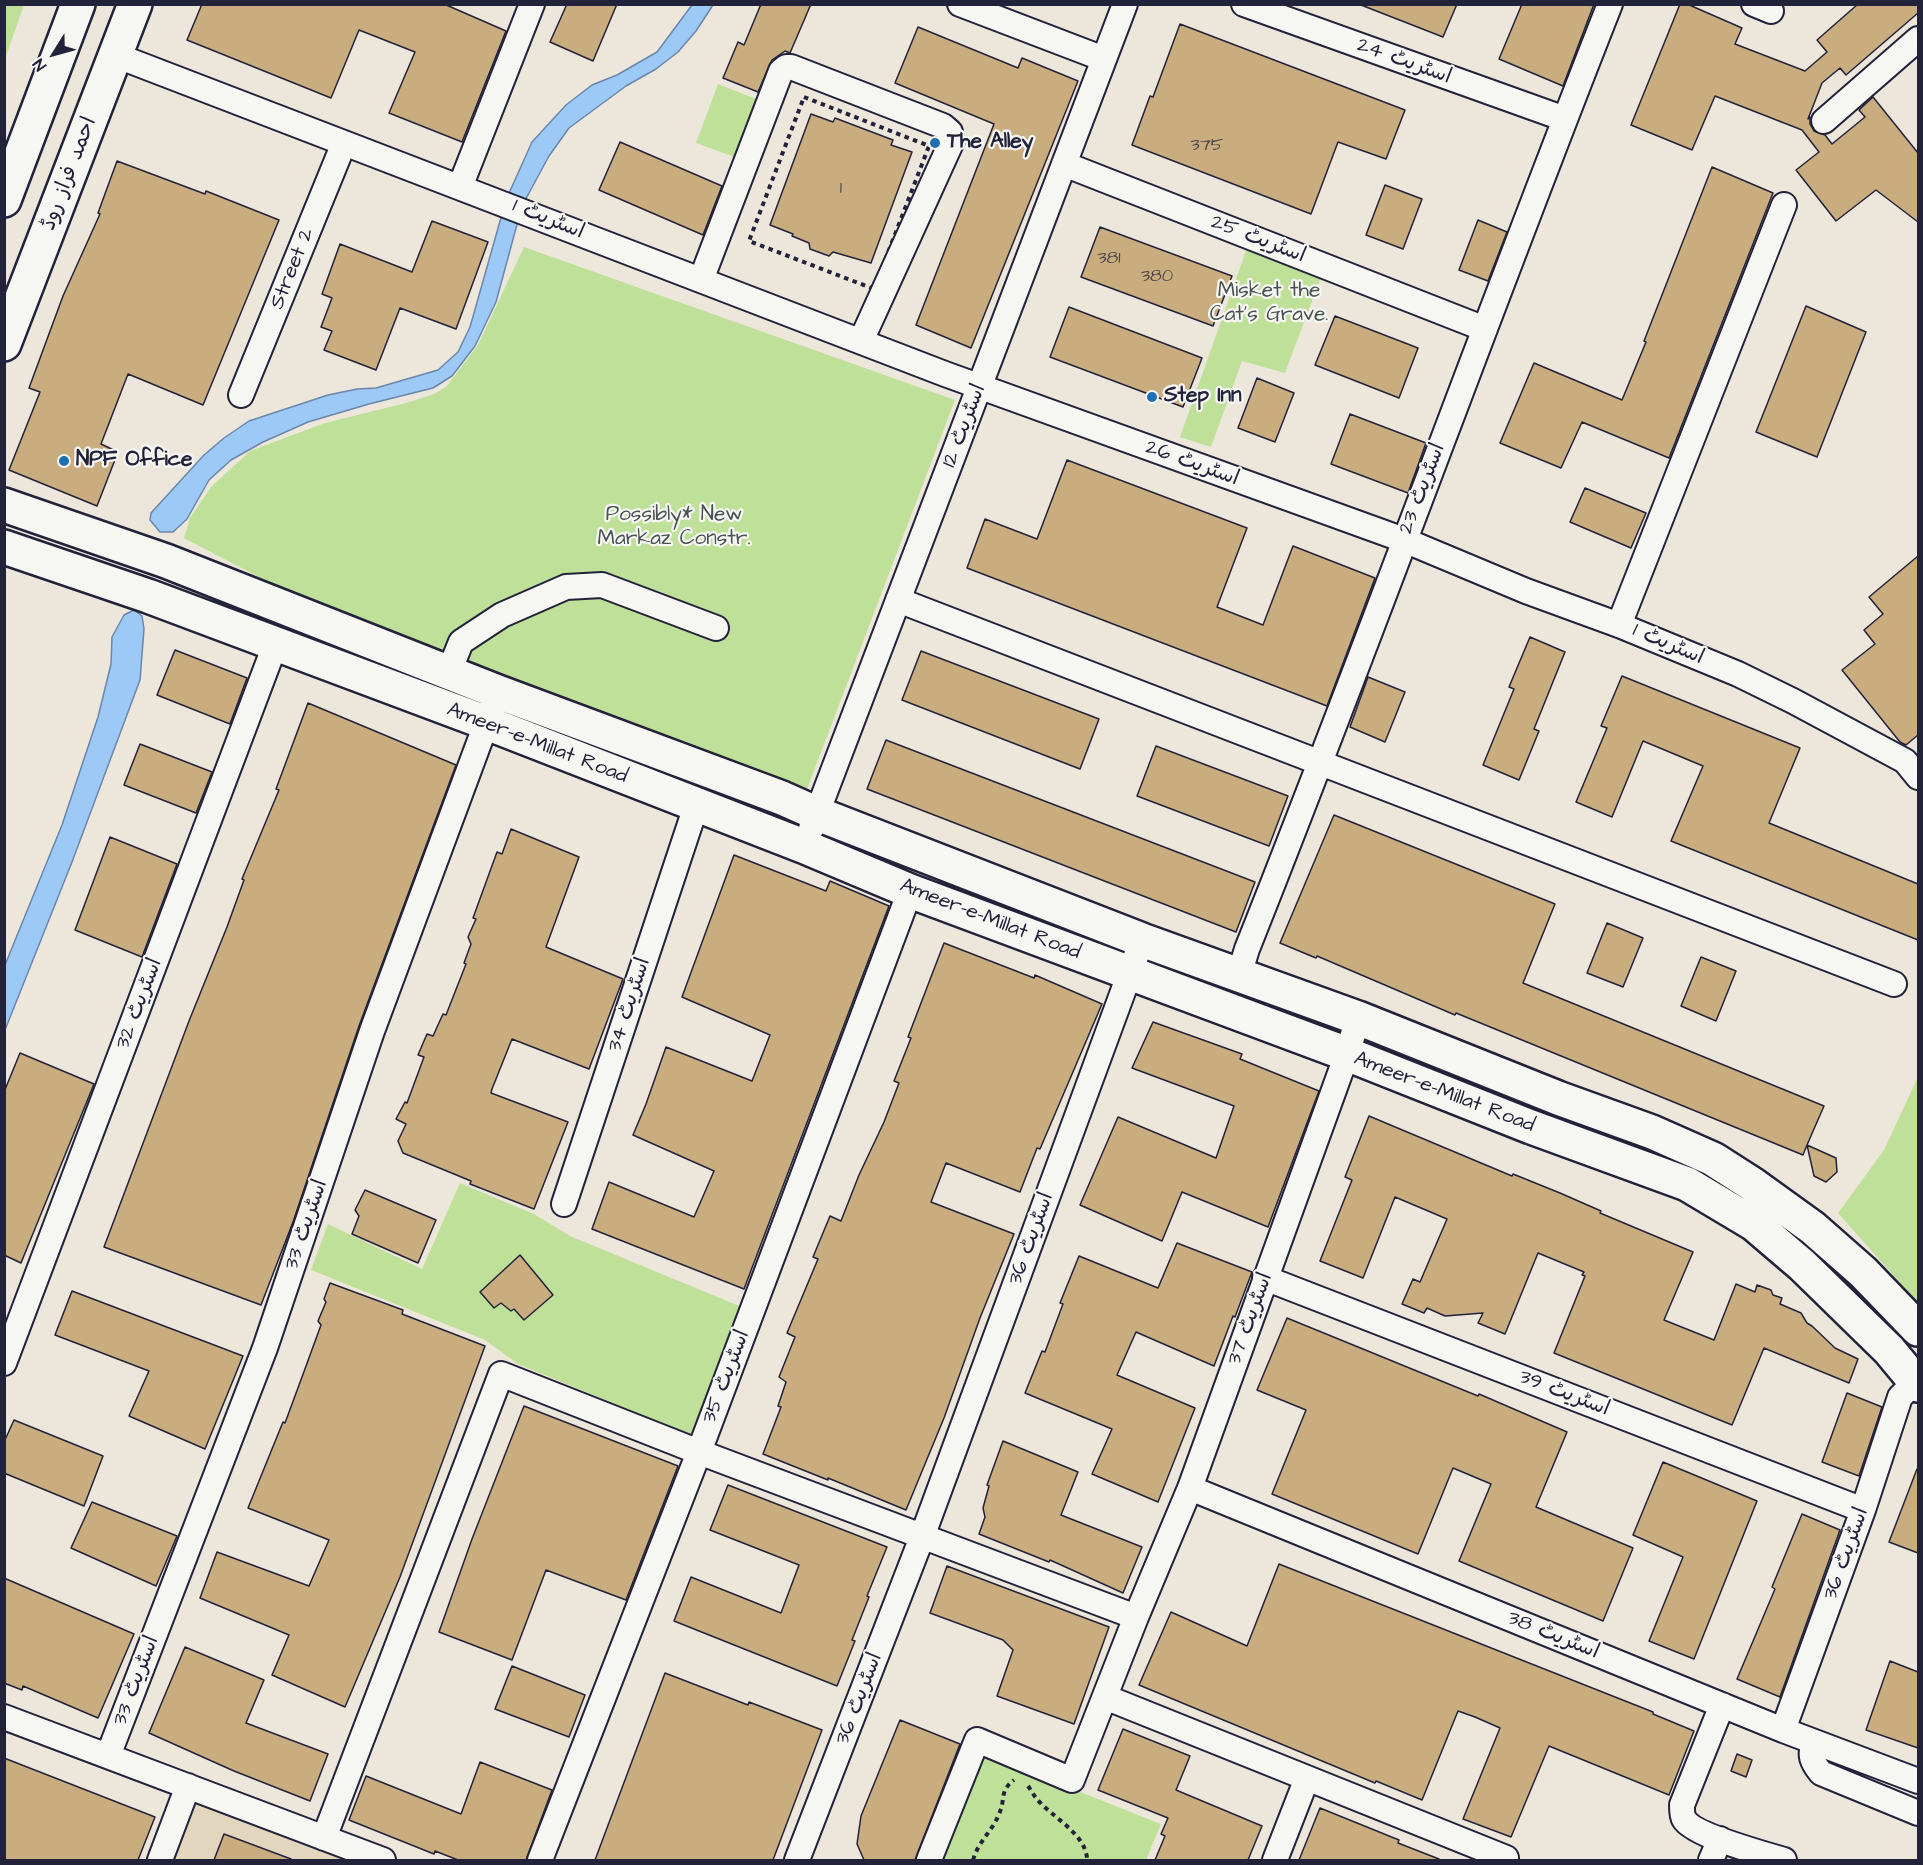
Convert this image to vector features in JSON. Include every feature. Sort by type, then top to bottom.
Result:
[{"type":"main road","points":[[4,200],[78,4]]},
{"type":"main road","name":"احمد فراز روڈ","points":[[4,344],[135,4]]},
{"type":"main road","points":[[33,123],[81,144]]},
{"type":"main road","name":"Ameer-e-Millat Road","points":[[4,505],[166,561],[498,692],[782,798],[1142,940],[1358,1018],[1558,1098],[1652,1132],[1713,1159],[1813,1228],[1863,1272],[1918,1329]]},
{"type":"main road","name":"Ameer-e-Millat Road","points":[[4,547],[148,596],[488,723],[803,846],[910,891],[1347,1054],[1531,1127],[1688,1184],[1754,1224],[1810,1273],[1889,1350],[1917,1383]]},
{"type":"street","points":[[460,188],[532,4]]},
{"type":"street","points":[[960,4],[1104,59]]},
{"type":"street","name":"اسٹریٹ 12","points":[[803,846],[818,814],[1125,4]]},
{"type":"street","name":"اسٹریٹ 24","points":[[1244,4],[1565,119]]},
{"type":"street","name":"اسٹریٹ 23","points":[[1239,975],[1610,4]]},
{"type":"street","points":[[1824,121],[1918,39]]},
{"type":"street","name":"اسٹریٹ 1","points":[[115,55],[980,386]]},
{"type":"street","points":[[701,280],[782,71],[786,67],[791,67],[943,126],[950,132],[952,141],[861,341]]},
{"type":"street","name":"Street 2","points":[[241,395],[344,143]]},
{"type":"street","name":"اسٹریٹ 25","points":[[1064,164],[1485,329]]},
{"type":"street","points":[[1619,625],[1784,205]]},
{"type":"street","name":"اسٹریٹ 26","points":[[980,386],[1404,540]]},
{"type":"street","name":"اسٹریٹ 1","points":[[1404,540],[1526,591],[1619,625],[1738,674],[1905,761],[1918,777]]},
{"type":"street","points":[[449,672],[461,642],[502,615],[566,587],[602,585],[716,628]]},
{"type":"street","points":[[898,600],[1894,984]]},
{"type":"street","name":"اسٹریٹ 32","points":[[4,1363],[275,645]]},
{"type":"street","name":"اسٹریٹ 33","points":[[108,1756],[265,1348],[372,1031],[498,692]]},
{"type":"street","name":"اسٹریٹ 34","points":[[564,1204],[696,806]]},
{"type":"street","name":"اسٹریٹ 35","points":[[540,1860],[699,1452],[910,891]]},
{"type":"street","name":"اسٹریٹ 36","points":[[797,1860],[922,1537],[1142,940]]},
{"type":"street","name":"اسٹریٹ 37","points":[[928,1860],[978,1740],[1072,1780],[1190,1488],[1358,1018]]},
{"type":"street","name":"اسٹریٹ 39","points":[[1265,1278],[1863,1510]]},
{"type":"street","points":[[329,1847],[501,1374],[699,1452],[1136,1617]]},
{"type":"street","name":"اسٹریٹ 36","points":[[1783,1730],[1863,1510],[1900,1397],[1917,1383]]},
{"type":"street","name":"اسٹریٹ 38","points":[[1190,1488],[1783,1730],[1918,1781]]},
{"type":"street","points":[[1106,1697],[1506,1858],[1505,1860]]},
{"type":"street","points":[[1722,1705],[1682,1805],[1683,1818],[1715,1850],[1784,1860]]},
{"type":"street","points":[[4,1717],[188,1786],[329,1847],[383,1860]]},
{"type":"street","points":[[1814,1742],[1810,1751],[1812,1763],[1821,1773],[1918,1813]]},
{"type":"street","points":[[1275,1860],[1307,1778]]},
{"type":"street","points":[[160,1860],[188,1786]]},
{"type":"path","points":[[804,98],[929,146],[874,289],[749,241],[804,98]]},
{"type":"path","points":[[973,1860],[982,1838],[999,1815],[1003,1793],[1015,1779],[1023,1780],[1034,1796],[1066,1824],[1084,1847],[1087,1860]]},
{"type":"shaded area","points":[[188,1786],[381,1860],[160,1860]]},
{"type":"green space","points":[[4,5],[24,5],[5,59]]},
{"type":"green space","points":[[718,84],[764,102],[742,160],[696,143]]},
{"type":"green space","name":"Possibly* New Markaz Constr.","points":[[524,247],[955,400],[799,810],[372,636],[184,538],[190,518],[211,487],[250,451],[325,423],[406,403],[434,394],[446,387],[478,345]]},
{"type":"green space","name":"Misket the Cat's Grave.","points":[[1247,248],[1321,277],[1285,373],[1242,361],[1211,447],[1180,437]]},
{"type":"green space","points":[[1918,1077],[1918,1303],[1838,1213],[1884,1150]]},
{"type":"green space","points":[[460,1183],[534,1214],[570,1236],[744,1308],[698,1438],[518,1364],[485,1340],[311,1270],[328,1224],[422,1269]]},
{"type":"green space","points":[[982,1753],[1161,1824],[1146,1860],[940,1860]]},
{"type":"water","points":[[692,5],[713,5],[696,31],[678,52],[656,69],[626,86],[569,128],[549,156],[522,206],[496,302],[475,346],[452,376],[433,388],[308,422],[263,442],[231,460],[209,480],[187,519],[173,532],[160,532],[150,520],[151,513],[204,455],[249,421],[328,395],[376,388],[438,370],[458,352],[470,327],[506,200],[532,142],[566,105],[592,85],[617,75],[657,52]]},
{"type":"water","points":[[134,610],[142,616],[144,629],[140,680],[72,862],[5,1030],[5,965],[62,825],[98,717],[111,664],[112,637],[124,615]]},
{"type":"building","points":[[202,4],[444,4],[506,31],[462,142],[389,113],[415,52],[359,30],[331,98],[187,40]]},
{"type":"building","points":[[567,4],[617,4],[593,61],[550,42]]},
{"type":"building","points":[[761,4],[811,4],[790,53],[785,51],[772,60],[758,92],[723,78],[738,42],[744,45]]},
{"type":"building","points":[[1457,4],[1443,37],[1361,5]]},
{"type":"building","points":[[1522,4],[1594,4],[1563,86],[1499,59]]},
{"type":"building","points":[[1680,4],[1687,4],[1742,28],[1735,44],[1805,71],[1827,52],[1817,40],[1858,4],[1918,4],[1918,13],[1846,75],[1840,68],[1822,83],[1808,119],[1810,117],[1810,124],[1814,131],[1825,135],[1832,144],[1865,117],[1859,110],[1873,97],[1918,153],[1918,222],[1876,190],[1836,221],[1796,170],[1819,152],[1802,130],[1715,96],[1692,150],[1631,125]]},
{"type":"building","points":[[1180,24],[1405,110],[1386,159],[1338,142],[1311,214],[1132,145],[1150,96],[1153,97]]},
{"type":"building","points":[[918,27],[1018,68],[1022,58],[1078,81],[971,348],[916,325],[994,124],[895,83]]},
{"type":"building","points":[[811,114],[833,122],[835,118],[893,140],[891,145],[912,152],[871,263],[833,252],[829,256],[810,249],[809,243],[770,225]]},
{"type":"building","points":[[620,142],[722,186],[703,235],[599,190]]},
{"type":"building","points":[[117,161],[205,194],[206,191],[279,220],[203,405],[128,374],[101,444],[118,452],[97,506],[9,470],[40,392],[29,388],[63,296],[100,214],[98,213]]},
{"type":"building","points":[[1712,167],[1773,193],[1669,458],[1582,422],[1561,468],[1500,443],[1534,363],[1622,400]]},
{"type":"building","points":[[1385,185],[1422,199],[1403,249],[1366,235]]},
{"type":"building","points":[[1478,220],[1507,232],[1488,281],[1459,270]]},
{"type":"building","points":[[432,221],[488,242],[456,329],[400,308],[376,370],[324,350],[332,331],[321,327],[332,298],[322,294],[340,244],[412,272]]},
{"type":"building","points":[[1100,227],[1232,276],[1213,326],[1081,277]]},
{"type":"building","points":[[1806,306],[1866,332],[1817,457],[1756,432]]},
{"type":"building","points":[[1069,307],[1202,358],[1183,407],[1050,357]]},
{"type":"building","points":[[1335,316],[1418,348],[1399,398],[1315,365]]},
{"type":"building","points":[[1257,378],[1294,393],[1275,442],[1238,428]]},
{"type":"building","points":[[1350,414],[1426,443],[1408,493],[1331,464]]},
{"type":"building","points":[[1067,460],[1247,528],[1217,607],[1263,625],[1293,546],[1375,578],[1327,706],[967,568],[985,519],[1037,539]]},
{"type":"building","points":[[1585,488],[1646,513],[1631,548],[1570,522]]},
{"type":"building","points":[[1918,556],[1918,735],[1906,745],[1900,742],[1842,670],[1875,644],[1864,630],[1883,614],[1869,597]]},
{"type":"building","points":[[1530,637],[1565,652],[1534,729],[1539,731],[1519,780],[1483,765],[1514,689],[1509,687]]},
{"type":"building","points":[[175,650],[247,678],[230,724],[157,695]]},
{"type":"building","points":[[921,651],[1099,719],[1080,769],[902,700]]},
{"type":"building","points":[[1622,676],[1800,748],[1769,823],[1918,884],[1918,940],[1671,841],[1703,766],[1643,741],[1612,817],[1576,802],[1607,728],[1601,726]]},
{"type":"building","points":[[1368,677],[1405,692],[1385,742],[1350,727]]},
{"type":"building","points":[[308,703],[456,765],[359,1026],[293,1222],[261,1305],[104,1247],[227,927],[244,880],[242,879],[279,790],[276,789]]},
{"type":"building","points":[[886,740],[1255,882],[1236,932],[867,789]]},
{"type":"building","points":[[140,744],[212,772],[196,813],[124,785]]},
{"type":"building","points":[[1156,746],[1288,796],[1269,846],[1137,796]]},
{"type":"building","points":[[1334,815],[1555,904],[1523,983],[1824,1106],[1803,1155],[1456,1013],[1455,1015],[1317,956],[1316,958],[1280,943]]},
{"type":"building","points":[[511,829],[579,857],[546,947],[623,979],[589,1069],[512,1039],[492,1089],[491,1093],[568,1122],[534,1209],[470,1184],[471,1181],[403,1153],[398,1141],[406,1124],[396,1119],[405,1102],[407,1103],[424,1057],[418,1055],[427,1034],[433,1036],[443,1014],[446,1015],[466,964],[464,963],[471,944],[468,937],[476,919],[473,918],[497,852],[502,854]]},
{"type":"building","points":[[110,837],[177,864],[142,957],[75,930]]},
{"type":"building","points":[[734,855],[826,891],[830,881],[889,906],[744,1289],[592,1229],[609,1182],[694,1217],[714,1171],[633,1135],[666,1047],[752,1081],[770,1035],[682,997]]},
{"type":"building","points":[[1607,923],[1643,938],[1623,987],[1587,973]]},
{"type":"building","points":[[944,943],[1034,978],[1035,975],[1102,1004],[1040,1149],[1037,1148],[1020,1192],[946,1163],[931,1202],[1014,1234],[980,1318],[944,1418],[906,1510],[763,1454],[781,1407],[778,1406],[786,1382],[779,1377],[795,1337],[787,1333],[818,1259],[813,1257],[830,1216],[841,1221],[859,1175],[884,1122],[899,1083],[894,1081],[911,1038],[908,1037]]},
{"type":"building","points":[[1701,957],[1736,971],[1716,1021],[1681,1006]]},
{"type":"building","points":[[1153,1022],[1242,1054],[1240,1059],[1319,1091],[1268,1227],[1182,1192],[1162,1241],[1080,1205],[1118,1117],[1216,1158],[1234,1106],[1132,1068]]},
{"type":"building","points":[[20,1053],[94,1084],[21,1263],[4,1255],[4,1092]]},
{"type":"building","points":[[1369,1116],[1512,1176],[1513,1174],[1560,1193],[1601,1211],[1600,1213],[1693,1252],[1664,1320],[1714,1340],[1736,1284],[1755,1292],[1757,1285],[1771,1290],[1773,1295],[1782,1298],[1780,1304],[1801,1313],[1807,1323],[1835,1348],[1858,1359],[1849,1383],[1764,1348],[1732,1425],[1554,1353],[1585,1276],[1582,1275],[1584,1272],[1538,1253],[1505,1334],[1478,1323],[1483,1313],[1445,1316],[1427,1308],[1424,1313],[1402,1304],[1413,1279],[1420,1282],[1447,1219],[1395,1197],[1363,1278],[1320,1261],[1352,1180],[1345,1177]]},
{"type":"building","points":[[1807,1145],[1836,1158],[1837,1172],[1826,1182],[1814,1176]]},
{"type":"building","points":[[365,1190],[436,1220],[418,1263],[352,1234],[359,1216],[355,1210]]},
{"type":"building","points":[[1177,1243],[1252,1272],[1214,1366],[1136,1332],[1117,1375],[1195,1408],[1158,1502],[1092,1474],[1112,1429],[1025,1393],[1042,1351],[1045,1352],[1063,1304],[1060,1303],[1079,1256],[1158,1288]]},
{"type":"building","points":[[520,1255],[553,1295],[524,1320],[514,1309],[511,1311],[501,1303],[494,1308],[480,1292]]},
{"type":"building","points":[[330,1283],[403,1310],[402,1314],[485,1346],[400,1577],[345,1707],[272,1675],[289,1635],[200,1598],[217,1552],[309,1586],[329,1540],[248,1508],[283,1422],[285,1423],[321,1325],[318,1321],[326,1302],[324,1299]]},
{"type":"building","points":[[72,1291],[243,1356],[205,1449],[129,1416],[149,1371],[55,1335]]},
{"type":"building","points":[[1287,1318],[1478,1396],[1479,1394],[1567,1432],[1536,1507],[1633,1548],[1603,1621],[1459,1561],[1491,1484],[1453,1468],[1418,1554],[1272,1494],[1306,1410],[1257,1390]]},
{"type":"building","points":[[1847,1393],[1882,1407],[1859,1476],[1822,1462]]},
{"type":"building","points":[[524,1406],[678,1466],[626,1600],[546,1570],[512,1660],[439,1632],[472,1539]]},
{"type":"building","points":[[14,1420],[103,1456],[84,1506],[4,1473],[4,1442]]},
{"type":"building","points":[[1003,1441],[1078,1472],[1061,1515],[1142,1547],[1123,1593],[1050,1560],[1049,1562],[979,1534],[985,1517],[983,1508],[989,1486],[987,1485]]},
{"type":"building","points":[[1663,1462],[1757,1501],[1694,1659],[1649,1641],[1683,1557],[1633,1535]]},
{"type":"building","points":[[1918,1469],[1918,1553],[1889,1542]]},
{"type":"building","points":[[728,1485],[887,1547],[867,1596],[869,1597],[852,1640],[855,1641],[837,1686],[674,1621],[691,1577],[781,1613],[799,1565],[710,1530]]},
{"type":"building","points":[[92,1502],[177,1536],[156,1586],[71,1548]]},
{"type":"building","points":[[1802,1514],[1840,1530],[1780,1697],[1737,1679],[1775,1589],[1772,1587]]},
{"type":"building","points":[[1279,1564],[1653,1712],[1653,1714],[1694,1731],[1669,1795],[1549,1746],[1511,1837],[1463,1819],[1500,1728],[1475,1717],[1458,1711],[1422,1800],[1376,1781],[1375,1783],[1139,1685],[1171,1612],[1247,1646]]},
{"type":"building","points":[[947,1566],[1109,1627],[1074,1724],[997,1696],[1013,1650],[1003,1640],[930,1613]]},
{"type":"building","points":[[4,1578],[134,1634],[98,1718],[23,1686],[22,1690],[4,1683]]},
{"type":"building","points":[[185,1647],[264,1680],[246,1723],[328,1754],[310,1801],[234,1771],[149,1733]]},
{"type":"building","points":[[1890,1661],[1918,1672],[1918,1748],[1866,1730]]},
{"type":"building","points":[[512,1666],[585,1695],[569,1737],[495,1709]]},
{"type":"building","points":[[665,1673],[822,1730],[773,1860],[595,1860]]},
{"type":"building","points":[[900,1720],[960,1744],[915,1860],[864,1860],[857,1844],[861,1816]]},
{"type":"building","points":[[1123,1729],[1190,1756],[1176,1790],[1262,1826],[1248,1860],[1155,1860],[1165,1836],[1161,1834],[1168,1818],[1098,1790]]},
{"type":"building","points":[[1737,1754],[1752,1760],[1746,1777],[1731,1771]]},
{"type":"building","points":[[4,1758],[155,1817],[138,1860],[4,1860]]},
{"type":"building","points":[[480,1762],[552,1790],[526,1860],[458,1860],[435,1851],[434,1854],[349,1820],[366,1776],[461,1814]]},
{"type":"building","points":[[1320,1808],[1399,1840],[1398,1843],[1439,1860],[1299,1860]]},
{"type":"building","points":[[224,1834],[291,1859],[214,1860]]},
{"type":"place","name":"The Alley","points":[[935,143]]},
{"type":"place","name":"Step Inn","points":[[1152,397]]},
{"type":"place","name":"NPF Office","points":[[64,461]]}]
